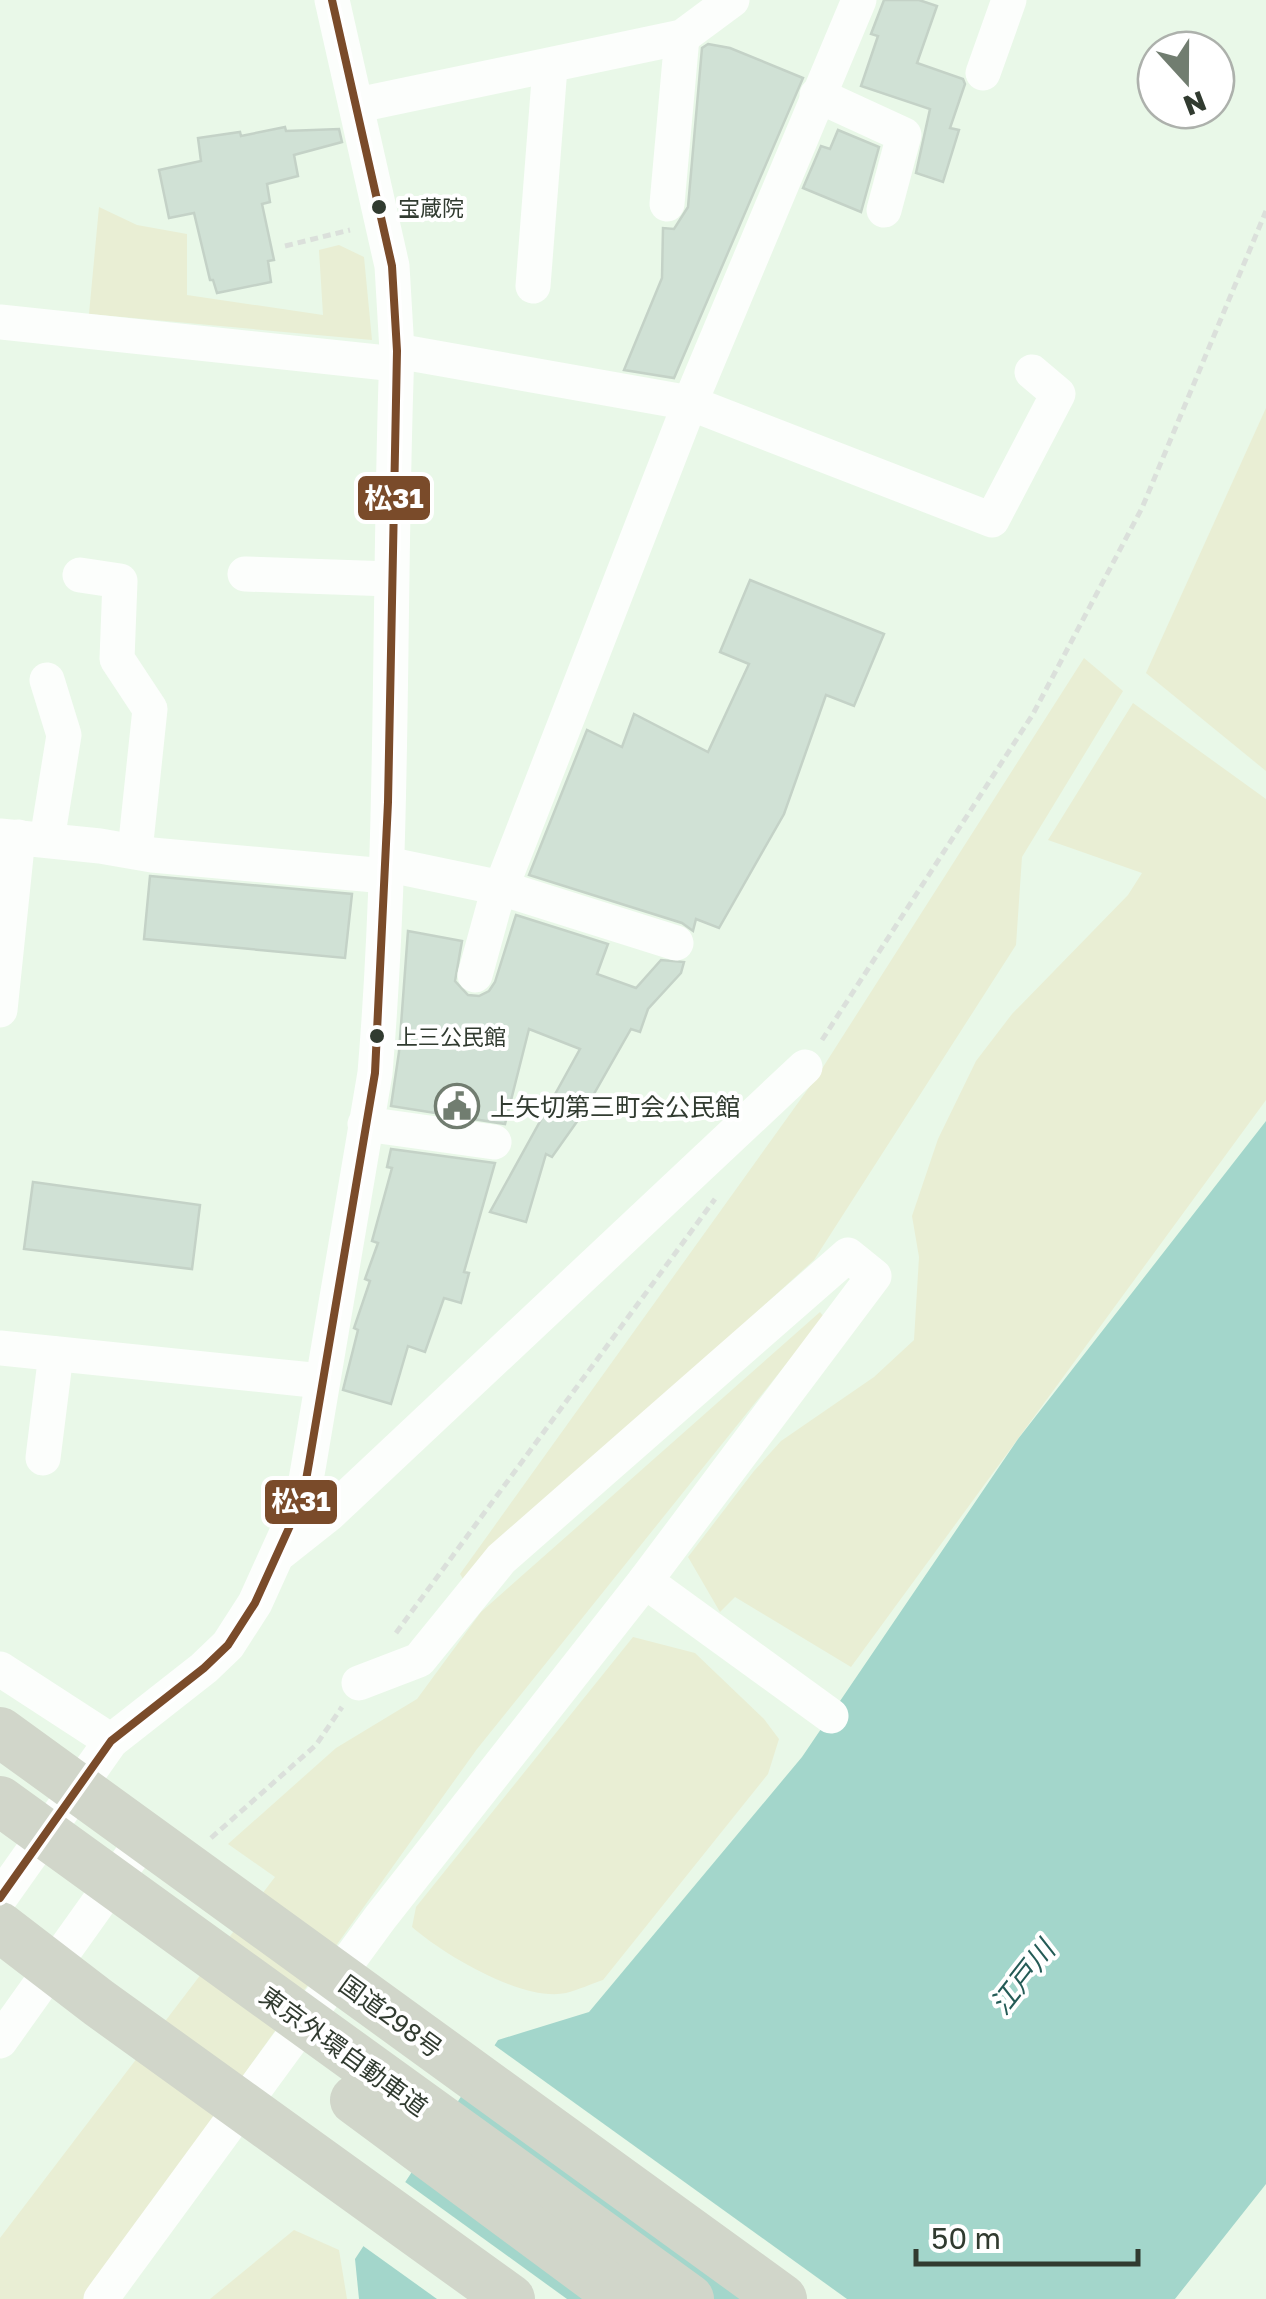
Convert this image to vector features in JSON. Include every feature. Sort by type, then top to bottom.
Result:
[{"type":"highway","name":"国道298号","points":[[0,1732],[782,2299]]},
{"type":"highway","name":"東京外環自動車道","points":[[0,1801],[689,2299]]},
{"type":"highway","name":"東京外環自動車道","points":[[0,1843],[624,2299]]},
{"type":"highway","points":[[0,1928],[510,2299]]},
{"type":"street","points":[[0,1898],[111,1741],[228,1646],[256,1603],[303,1496],[378,1041],[386,870],[396,358],[392,266],[332,0]]},
{"type":"street","points":[[358,105],[682,37],[732,0]]},
{"type":"street","points":[[476,975],[501,888],[690,403],[858,0]]},
{"type":"street","points":[[982,74],[1008,0]]},
{"type":"street","points":[[667,204],[682,37]]},
{"type":"street","points":[[533,286],[550,67]]},
{"type":"street","points":[[817,95],[904,135],[884,210]]},
{"type":"street","points":[[0,322],[396,358],[690,403],[992,520],[1058,394],[1032,372]]},
{"type":"street","points":[[245,574],[391,579]]},
{"type":"street","points":[[80,575],[120,581],[117,659],[150,709],[135,851]]},
{"type":"street","points":[[0,1010],[22,838],[64,735],[47,680]]},
{"type":"street","points":[[22,838],[135,851],[386,870],[501,888],[676,943]]},
{"type":"street","points":[[278,1554],[329,1514],[804,1067]]},
{"type":"street","points":[[366,1124],[494,1142]]},
{"type":"street","points":[[101,2299],[380,1918],[645,1581],[874,1276],[848,1255],[501,1559],[419,1660],[359,1682]]},
{"type":"street","points":[[0,1348],[322,1381]]},
{"type":"street","points":[[42,1458],[56,1354]]},
{"type":"street","points":[[645,1581],[831,1716]]},
{"type":"street","points":[[0,1669],[111,1741]]},
{"type":"street","points":[[0,2040],[146,1836]]},
{"type":"path","points":[[285,246],[382,222]]},
{"type":"green space","points":[[99,207],[137,225],[187,234],[187,295],[323,315],[319,250],[339,245],[364,257],[372,340],[89,314]]},
{"type":"green space","points":[[1266,408],[1266,771],[1146,673]]},
{"type":"green space","points":[[1084,658],[1123,691],[1022,857],[1016,945],[814,1260],[463,1579],[460,1574],[818,1075]]},
{"type":"green space","points":[[1133,703],[1266,799],[1266,1100],[851,1667],[735,1597],[720,1612],[688,1557],[781,1441],[874,1377],[914,1340],[919,1257],[912,1216],[938,1139],[976,1061],[1012,1014],[1128,895],[1142,873],[1048,840]]},
{"type":"green space","points":[[820,1312],[824,1317],[477,1749],[83,2299],[0,2299],[0,2238],[275,1877],[228,1844],[336,1748],[417,1699],[481,1612]]},
{"type":"green space","points":[[633,1637],[695,1653],[764,1719],[779,1739],[768,1774],[603,1980],[566,1993],[528,1990],[463,1963],[412,1927],[416,1907]]},
{"type":"green space","points":[[294,2230],[339,2250],[347,2299],[210,2299]]},
{"type":"water","name":"江戸川","points":[[1266,1121],[1266,2184],[1175,2299],[359,2299],[355,2259],[498,2040],[589,2012],[802,1757],[1018,1439]]},
{"type":"pier","points":[[490,2042],[847,2299],[741,2299],[457,2092]]},
{"type":"pier","points":[[401,2179],[567,2299],[437,2299],[359,2243]]},
{"type":"building","points":[[884,0],[919,0],[937,6],[917,63],[963,79],[965,84],[950,128],[959,130],[943,182],[916,173],[930,109],[861,86],[878,36],[871,34]]},
{"type":"building","points":[[708,44],[730,48],[803,78],[674,378],[624,370],[662,278],[663,228],[674,229],[688,207],[702,48]]},
{"type":"building","points":[[285,127],[286,131],[339,129],[342,142],[294,155],[298,176],[267,184],[270,202],[262,204],[274,260],[268,261],[271,282],[217,293],[210,280],[194,213],[169,218],[159,170],[201,161],[198,138],[240,132],[241,136]]},
{"type":"building","points":[[838,130],[879,147],[861,212],[803,188],[821,146],[830,149]]},
{"type":"building","points":[[750,580],[884,634],[854,706],[826,695],[784,814],[719,928],[696,919],[693,931],[682,923],[529,875],[587,730],[622,747],[634,714],[708,752],[749,664],[720,652]]},
{"type":"building","points":[[150,876],[352,894],[345,958],[144,939]]},
{"type":"building","points":[[516,915],[608,944],[597,974],[636,988],[661,960],[684,962],[681,973],[648,1009],[640,1032],[631,1029],[583,1113],[552,1157],[546,1154],[526,1222],[490,1212],[580,1049],[529,1029],[505,1124],[391,1106],[408,931],[462,941],[455,981],[468,995],[479,996],[495,982]]},
{"type":"building","points":[[391,1149],[495,1163],[464,1272],[469,1273],[461,1303],[444,1298],[425,1352],[408,1346],[391,1404],[343,1390],[358,1330],[354,1328],[370,1281],[365,1279],[378,1243],[372,1241],[392,1168],[387,1167]]},
{"type":"building","points":[[33,1182],[200,1205],[192,1269],[24,1249]]},
{"type":"transit line","name":"松31","points":[[0,1898],[111,1741],[228,1645],[255,1603],[303,1497],[309,1463],[375,1073],[388,802],[397,351],[392,266],[332,0]]},
{"type":"place","name":"宝蔵院","points":[[379,207]]},
{"type":"place","name":"上三公民館","points":[[377,1036]]},
{"type":"place","name":"上矢切第三町会公民館","points":[[457,1106]]}]
